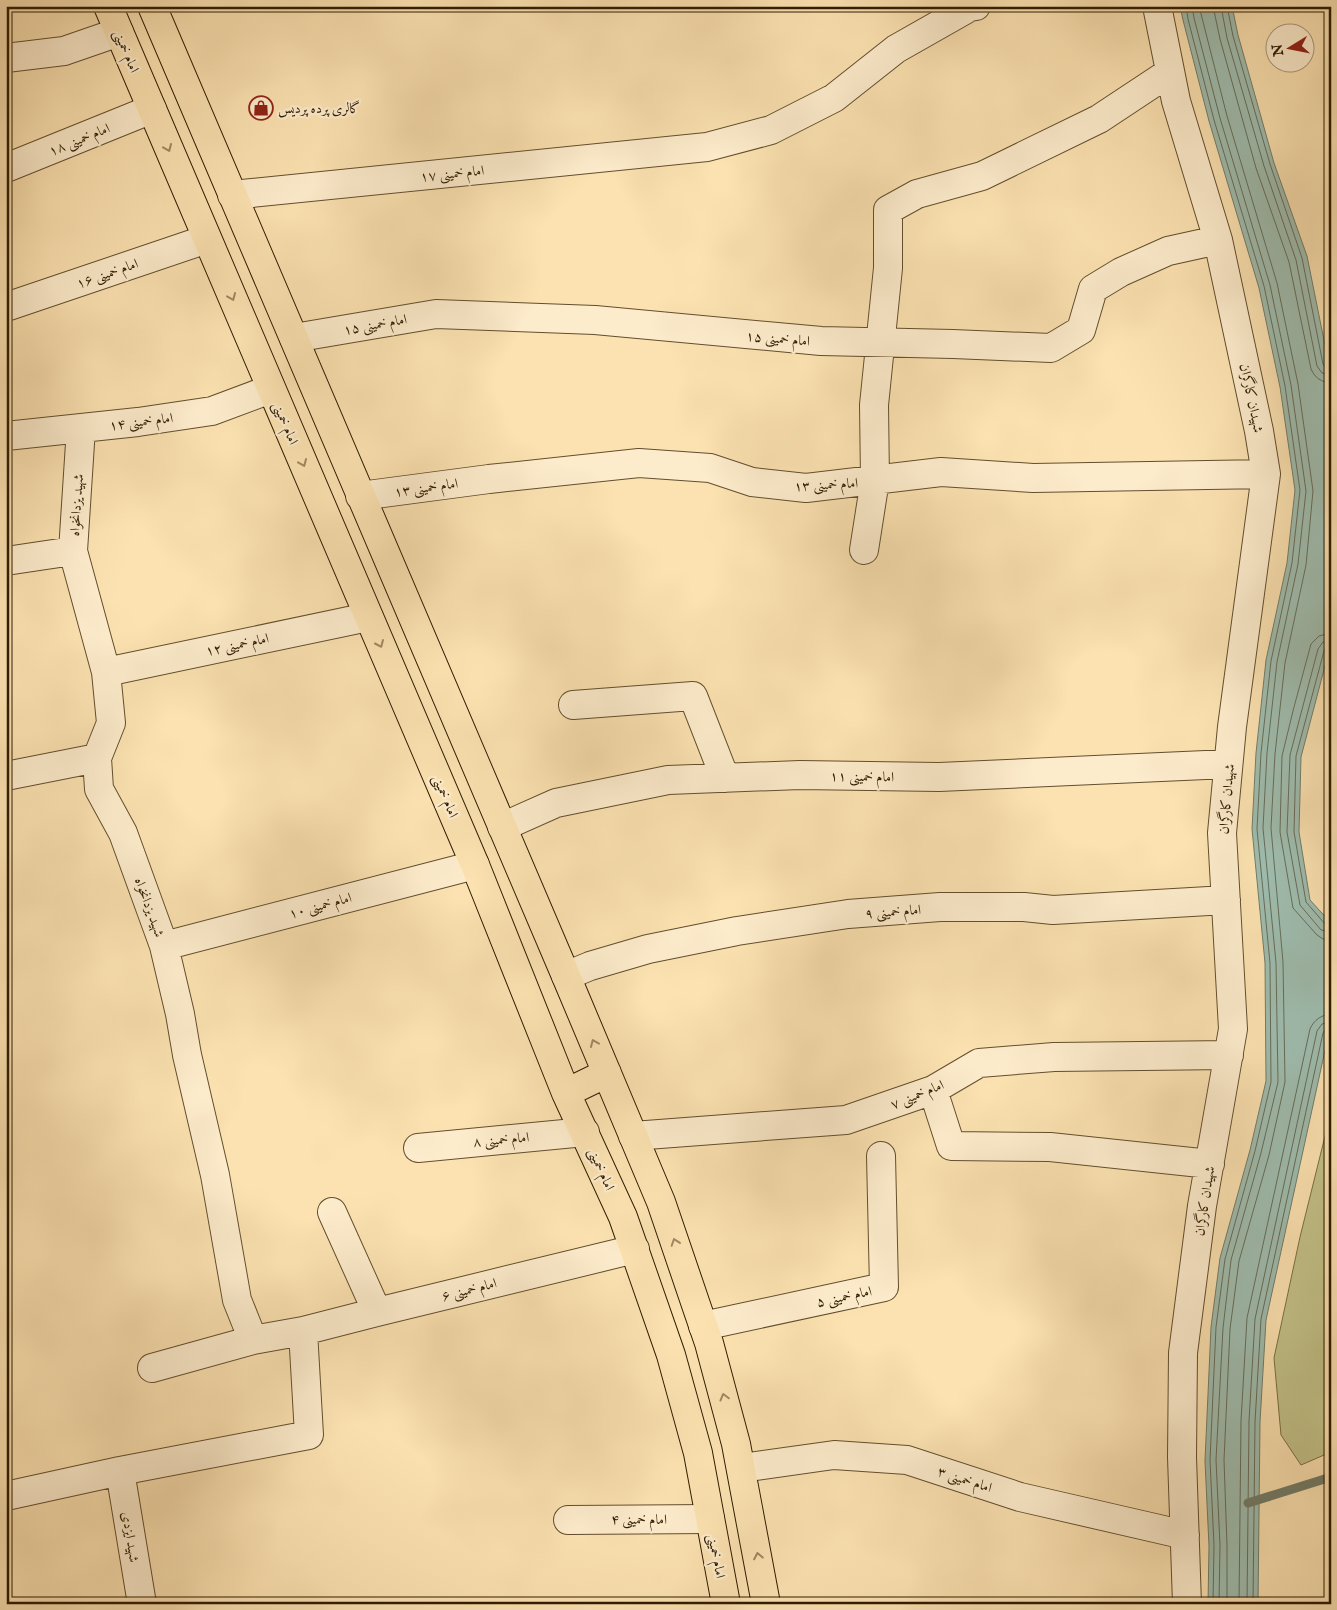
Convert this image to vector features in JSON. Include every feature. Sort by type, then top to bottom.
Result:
[{"type":"main road","name":"امام خمینی","points":[[108,6],[475,865],[566,1093],[623,1217],[672,1355],[698,1453],[726,1604]]},
{"type":"main road","points":[[152,6],[661,1202],[710,1343],[741,1468],[766,1604]]},
{"type":"main road","points":[[566,1093],[607,1073]]},
{"type":"street","name":"امام خمینی ۱۷","points":[[232,196],[707,147],[771,130],[834,98],[896,49],[970,7],[976,6]]},
{"type":"street","name":"شهیدان کارگران","points":[[1157,6],[1176,101],[1218,240],[1260,431],[1266,474],[1228,764],[1222,833],[1234,1028],[1202,1206],[1183,1352],[1182,1457],[1187,1604]]},
{"type":"street","points":[[6,58],[64,51],[119,32]]},
{"type":"street","points":[[864,550],[876,480],[874,405],[888,268],[888,210],[917,194],[982,176],[1099,119],[1170,72]]},
{"type":"street","name":"امام خمینی ۱۸","points":[[6,168],[152,109]]},
{"type":"street","name":"امام خمینی ۱۶","points":[[6,307],[208,239]]},
{"type":"street","name":"امام خمینی ۱۵","points":[[294,338],[436,314],[595,320],[821,341],[1051,348],[1081,330],[1093,288],[1121,272],[1168,251],[1218,240]]},
{"type":"street","name":"امام خمینی ۱۴","points":[[6,436],[138,422],[212,411],[271,389]]},
{"type":"street","name":"شهید یزدانخواه","points":[[81,428],[73,551],[106,672],[111,723],[97,758],[99,789],[123,833],[164,946],[215,1175],[238,1300],[252,1340]]},
{"type":"street","name":"امام خمینی ۱۳","points":[[360,496],[489,479],[639,463],[710,468],[752,482],[806,488],[941,472],[1033,478],[1266,474]]},
{"type":"street","points":[[6,561],[73,551]]},
{"type":"street","name":"امام خمینی ۱۲","points":[[106,672],[368,617]]},
{"type":"street","points":[[573,705],[693,696],[725,778]]},
{"type":"street","points":[[6,776],[97,758]]},
{"type":"street","name":"امام خمینی ۱۱","points":[[502,827],[556,802],[668,780],[800,775],[939,778],[1228,764]]},
{"type":"street","name":"امام خمینی ۱۰","points":[[164,946],[475,865]]},
{"type":"street","name":"امام خمینی ۹","points":[[566,976],[590,966],[648,949],[737,931],[848,914],[940,907],[1024,907],[1053,910],[1226,900]]},
{"type":"street","name":"امام خمینی ۷","points":[[633,1136],[846,1120],[933,1090],[979,1063],[1054,1057],[1229,1055]]},
{"type":"street","points":[[933,1090],[951,1146],[1050,1147],[1210,1164]]},
{"type":"street","name":"امام خمینی ۸","points":[[418,1148],[585,1132]]},
{"type":"street","name":"امام خمینی ۵","points":[[704,1326],[884,1287],[881,1156]]},
{"type":"street","points":[[332,1212],[377,1312]]},
{"type":"street","name":"امام خمینی ۶","points":[[303,1331],[635,1249]]},
{"type":"street","points":[[6,1496],[120,1471],[309,1435],[303,1331],[252,1340],[152,1368]]},
{"type":"street","name":"امام خمینی ۳","points":[[741,1468],[834,1455],[907,1460],[1020,1497],[1185,1535]]},
{"type":"street","name":"شهید ایزدی","points":[[120,1471],[142,1604]]},
{"type":"street","name":"امام خمینی ۴","points":[[568,1520],[710,1519]]},
{"type":"shaded area","points":[[1331,1112],[1331,1452],[1301,1465],[1281,1435],[1274,1358],[1300,1237]]},
{"type":"water","points":[[1180,6],[1232,6],[1238,35],[1274,163],[1307,256],[1331,375],[1331,643],[1301,757],[1299,832],[1310,900],[1331,923],[1331,1023],[1266,1320],[1260,1422],[1258,1604],[1208,1604],[1209,1546],[1205,1461],[1211,1327],[1220,1258],[1250,1150],[1266,1081],[1265,963],[1252,829],[1256,753],[1266,660],[1287,563],[1295,490],[1280,387],[1259,288],[1209,121]]},
{"type":"waterway","points":[[1248,1503],[1331,1477]]},
{"type":"place","name":"گالری پرده پردیس","points":[[261,108]]}]
